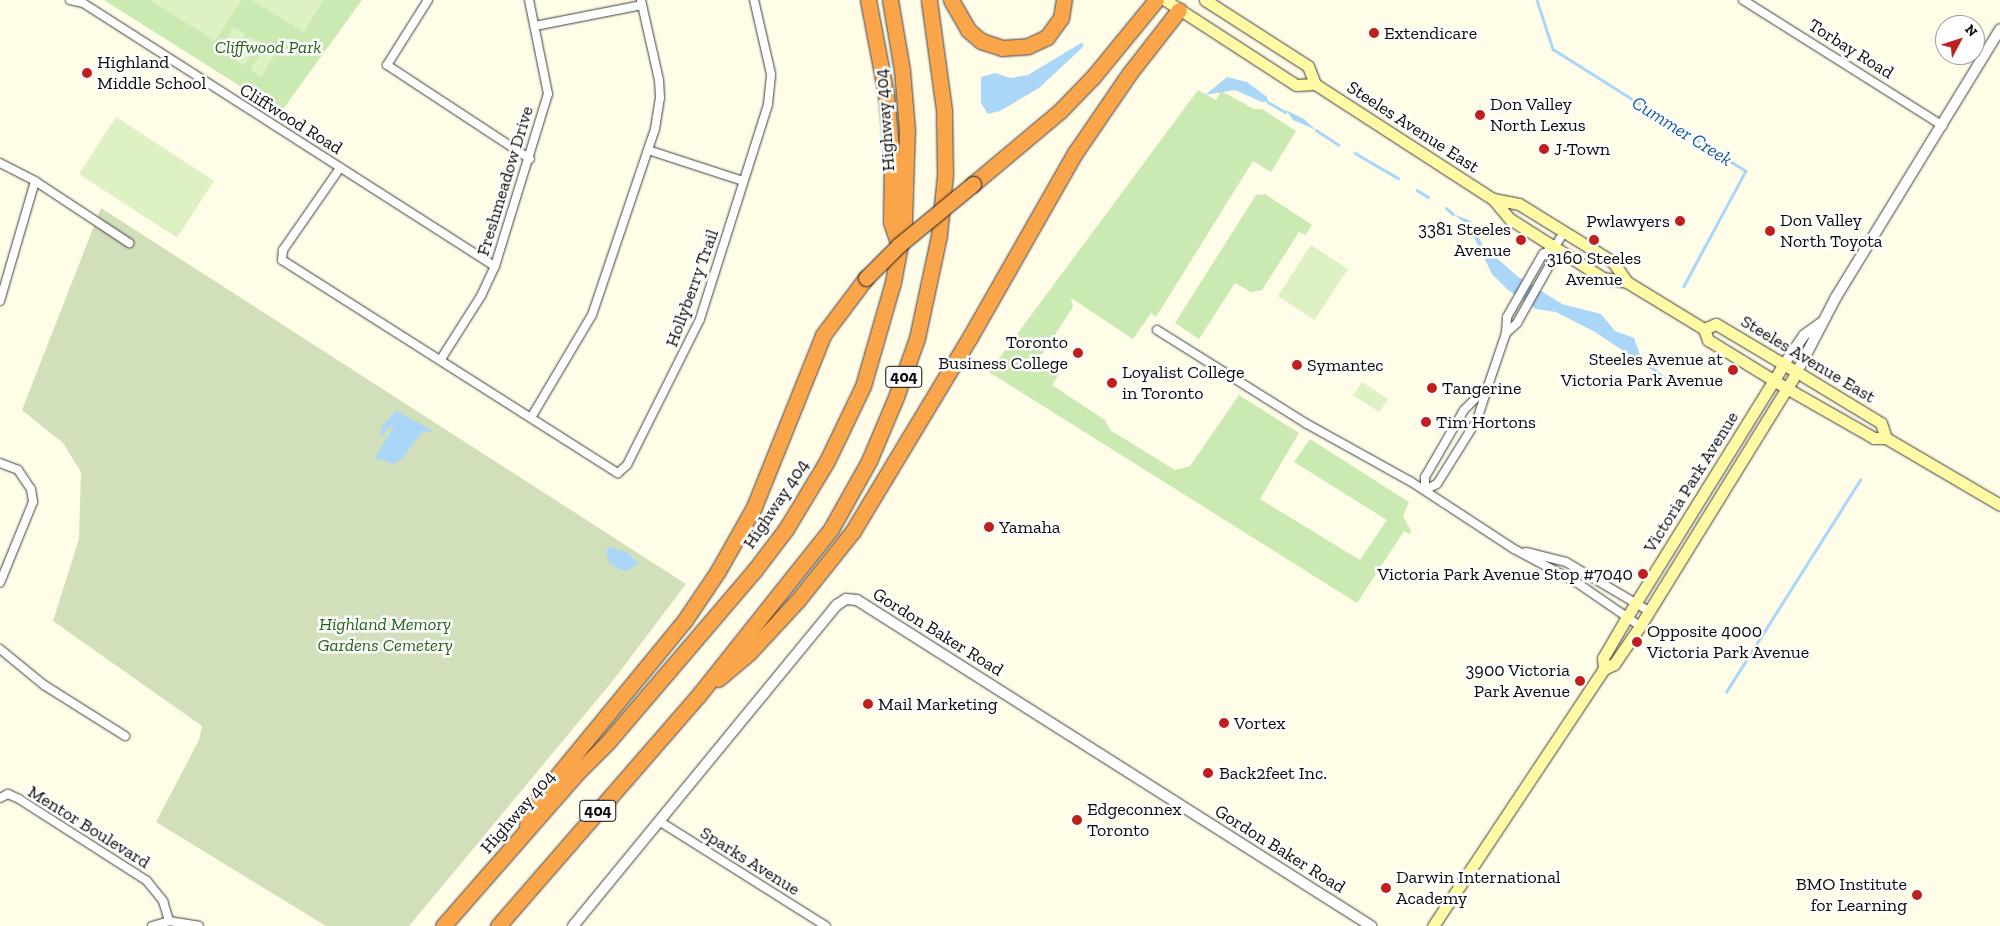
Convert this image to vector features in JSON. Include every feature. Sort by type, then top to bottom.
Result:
[{"type":"highway","points":[[868,0],[886,94],[892,158],[891,222],[900,248]]},
{"type":"highway","name":"Highway 404","points":[[443,926],[522,835],[608,742],[786,529],[827,461],[863,386],[894,282],[908,191],[907,130],[902,70],[890,0]]},
{"type":"highway","name":"404","points":[[498,926],[698,696],[831,529],[869,461],[896,398],[917,338],[932,275],[945,175],[944,110],[929,0]]},
{"type":"highway","points":[[951,0],[968,30],[981,41],[1002,48],[1028,46],[1047,37],[1061,18],[1064,0]]},
{"type":"highway","points":[[522,835],[534,804],[685,620],[718,571],[754,507],[823,335],[866,278],[899,244],[1060,111],[1093,77],[1156,0]]},
{"type":"highway","points":[[698,696],[750,653],[798,600],[853,531],[970,337],[1075,153],[1129,74],[1183,5]]},
{"type":"main road","name":"Steeles Avenue East","points":[[1165,0],[1183,5],[1296,85],[1315,84],[1493,199],[1510,218],[1603,278],[1627,282],[1704,329],[1708,340],[1788,389],[1874,438],[1886,438],[2000,505]]},
{"type":"main road","name":"Steeles Avenue East","points":[[1205,0],[1308,66],[1315,84]]},
{"type":"main road","name":"Steeles Avenue East","points":[[1493,199],[1519,204],[1613,262],[1627,282]]},
{"type":"main road","name":"Steeles Avenue East","points":[[1704,329],[1716,324],[1798,372],[1881,423],[1886,438]]},
{"type":"main road","name":"Victoria Park Avenue","points":[[1604,668],[1603,658],[1627,617],[1784,364]]},
{"type":"main road","name":"Victoria Park Avenue","points":[[1433,926],[1604,668],[1614,664],[1640,626],[1798,372]]},
{"type":"street","name":"Cliffwood Road","points":[[70,0],[83,3],[495,266]]},
{"type":"street","points":[[428,0],[387,65],[530,159]]},
{"type":"street","name":"Freshmeadow Drive","points":[[441,359],[481,296],[495,266],[530,159],[548,94],[529,0]]},
{"type":"street","name":"Hollyberry Trail","points":[[340,168],[280,257],[532,416],[618,473],[624,470],[700,320],[771,88],[754,0]]},
{"type":"street","name":"Torbay Road","points":[[1743,0],[1943,126]]},
{"type":"street","points":[[532,416],[592,314],[648,150],[660,98],[642,2],[535,26]]},
{"type":"street","name":"Victoria Park Avenue","points":[[1798,372],[1815,342],[1821,322],[1943,126],[2000,29]]},
{"type":"street","points":[[648,150],[743,181]]},
{"type":"street","points":[[0,163],[35,181],[129,243]]},
{"type":"street","points":[[0,301],[35,181]]},
{"type":"street","points":[[1506,333],[1517,323],[1553,259],[1554,248],[1564,232]]},
{"type":"street","points":[[1425,490],[1437,484],[1477,420],[1506,333],[1507,317],[1543,254],[1554,248]]},
{"type":"street","name":"Victoria Park Avenue","points":[[1784,364],[1804,335],[1821,322]]},
{"type":"street","points":[[1158,330],[1307,424],[1425,490],[1514,549],[1576,582],[1640,626]]},
{"type":"street","points":[[1425,490],[1424,477],[1464,410],[1488,386]]},
{"type":"street","points":[[0,463],[18,470],[31,489],[33,502],[0,583]]},
{"type":"street","points":[[1514,549],[1566,562],[1649,611]]},
{"type":"street","name":"Gordon Baker Road","points":[[573,926],[837,605],[846,599],[857,600],[1371,926]]},
{"type":"street","points":[[0,649],[44,685],[125,736]]},
{"type":"street","name":"Mentor Boulevard","points":[[0,798],[8,794],[19,799],[147,882],[163,901],[169,921]]},
{"type":"street","name":"Sparks Avenue","points":[[659,821],[826,926]]},
{"type":"street","points":[[152,926],[169,921],[199,926]]},
{"type":"green space","name":"Cliffwood Park","points":[[104,0],[362,0],[281,112]]},
{"type":"green space","points":[[150,0],[242,0],[215,41]]},
{"type":"green space","points":[[251,0],[323,0],[304,32]]},
{"type":"green space","points":[[234,27],[245,34],[231,57],[220,50]]},
{"type":"green space","points":[[250,36],[260,43],[244,66],[234,59]]},
{"type":"green space","points":[[265,46],[276,53],[261,77],[250,70]]},
{"type":"green space","points":[[1198,90],[1216,100],[1221,91],[1254,109],[1262,109],[1296,131],[1271,172],[1253,161],[1156,317],[1151,313],[1133,339],[1071,298],[1073,307],[1038,361],[1059,374],[1052,385],[1105,420],[1110,430],[1175,470],[1190,466],[1239,395],[1299,433],[1260,499],[1360,560],[1387,520],[1294,462],[1310,439],[1409,502],[1403,516],[1411,531],[1410,534],[1404,531],[1357,603],[989,372]]},
{"type":"green space","points":[[116,117],[214,181],[177,238],[79,174]]},
{"type":"green space","points":[[1265,194],[1312,225],[1306,235],[1299,232],[1262,290],[1251,292],[1235,283],[1199,339],[1175,323],[1256,195]]},
{"type":"green space","name":"Highland Memory Gardens Cemetery","points":[[101,208],[686,584],[615,678],[409,926],[326,926],[156,822],[199,740],[202,726],[53,621],[79,539],[81,472],[63,443],[22,410]]},
{"type":"green space","points":[[1311,245],[1348,269],[1315,320],[1278,296]]},
{"type":"green space","points":[[1362,382],[1388,399],[1379,412],[1353,395]]},
{"type":"water","points":[[1081,43],[1084,44],[1082,48],[1039,88],[1000,111],[988,114],[981,103],[981,77],[995,73],[1011,78],[1028,75]]},
{"type":"water","points":[[1227,77],[1247,82],[1267,97],[1268,102],[1262,102],[1235,90],[1205,95]]},
{"type":"water","points":[[1286,110],[1304,119],[1316,130],[1293,120]]},
{"type":"water","points":[[1453,214],[1471,221],[1483,246],[1517,276],[1562,304],[1601,314],[1615,331],[1634,338],[1641,357],[1676,386],[1595,332],[1556,312],[1536,309],[1508,290],[1492,274],[1468,225]]},
{"type":"water","points":[[396,411],[434,431],[422,432],[401,460],[393,464],[375,458],[393,428],[392,425],[380,438],[382,426]]},
{"type":"water","points":[[610,547],[626,552],[639,563],[627,571],[618,569],[610,564],[607,556],[606,551]]},
{"type":"waterway","name":"Cummer Creek","points":[[1537,0],[1553,49],[1746,171],[1684,286]]},
{"type":"waterway","points":[[1268,102],[1285,112]]},
{"type":"waterway","points":[[1316,130],[1339,145]]},
{"type":"waterway","points":[[1355,153],[1398,178]]},
{"type":"waterway","points":[[1417,190],[1428,197]]},
{"type":"waterway","points":[[1446,208],[1453,214]]},
{"type":"waterway","points":[[1726,692],[1860,480]]},
{"type":"place","name":"Extendicare","points":[[1374,33]]},
{"type":"place","name":"Highland Middle School","points":[[87,73]]},
{"type":"place","name":"Don Valley North Lexus","points":[[1480,115]]},
{"type":"place","name":"J-Town","points":[[1544,149]]},
{"type":"place","name":"Pwlawyers","points":[[1680,221]]},
{"type":"place","name":"Don Valley North Toyota","points":[[1770,231]]},
{"type":"place","name":"3381 Steeles Avenue","points":[[1521,240]]},
{"type":"place","name":"3160 Steeles Avenue","points":[[1594,240]]},
{"type":"place","name":"Toronto Business College","points":[[1078,353]]},
{"type":"place","name":"Symantec","points":[[1297,365]]},
{"type":"place","name":"Steeles Avenue at Victoria Park Avenue","points":[[1733,370]]},
{"type":"place","name":"Loyalist College in Toronto","points":[[1112,383]]},
{"type":"place","name":"Tangerine","points":[[1432,388]]},
{"type":"place","name":"Tim Hortons","points":[[1426,422]]},
{"type":"place","name":"Yamaha","points":[[989,527]]},
{"type":"place","name":"Victoria Park Avenue Stop #7040","points":[[1643,574]]},
{"type":"place","name":"Opposite 4000 Victoria Park Avenue","points":[[1637,642]]},
{"type":"place","name":"3900 Victoria Park Avenue","points":[[1580,681]]},
{"type":"place","name":"Mail Marketing","points":[[868,704]]},
{"type":"place","name":"Vortex","points":[[1224,723]]},
{"type":"place","name":"Back2feet Inc.","points":[[1208,773]]},
{"type":"place","name":"Edgeconnex Toronto","points":[[1077,820]]},
{"type":"place","name":"Darwin International Academy","points":[[1386,888]]},
{"type":"place","name":"BMO Institute for Learning","points":[[1917,895]]}]
